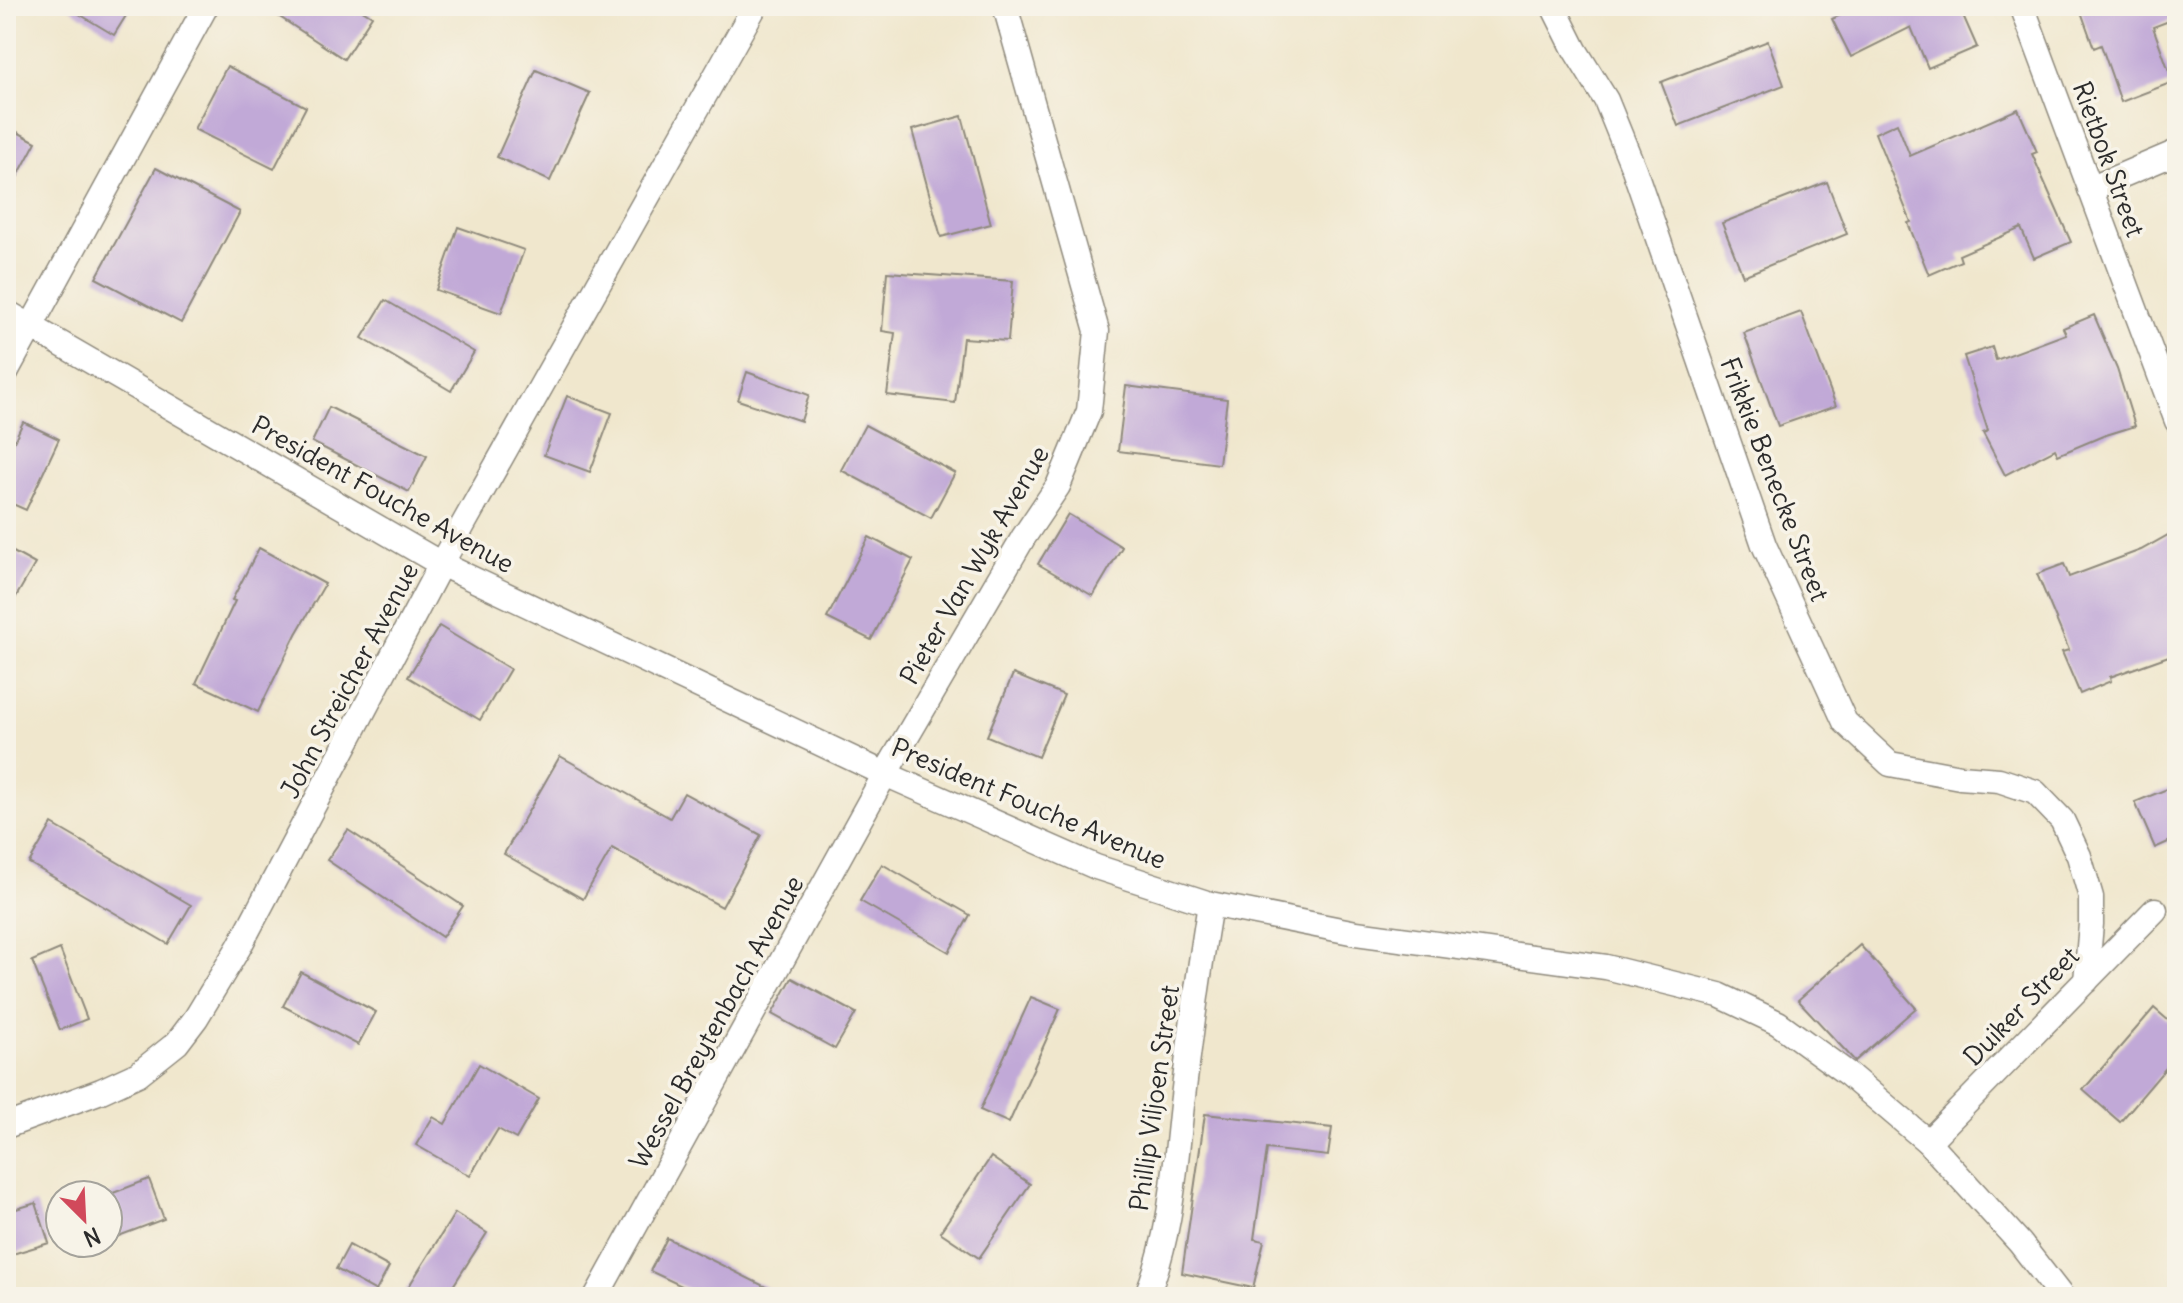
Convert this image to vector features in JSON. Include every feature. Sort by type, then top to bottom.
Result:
[{"type":"street","points":[[6,372],[206,6]]},
{"type":"street","name":"John Streicher Avenue","points":[[6,1126],[138,1074],[160,1058],[190,1026],[239,947],[441,564],[755,6]]},
{"type":"street","name":"Pieter Van Wyk Avenue","points":[[885,774],[1023,538],[1058,486],[1089,411],[1097,331],[1005,6]]},
{"type":"street","name":"Frikkie Benecke Street","points":[[1553,6],[1575,50],[1606,100],[1634,169],[1764,545],[1845,722],[1890,764],[1960,777],[1999,780],[2035,792],[2062,820],[2079,856],[2091,897],[2086,981]]},
{"type":"street","name":"Rietbok Street","points":[[2022,6],[2177,421]]},
{"type":"street","points":[[2090,189],[2177,152]]},
{"type":"street","name":"President Fouche Avenue","points":[[6,312],[441,564],[885,774],[1096,867],[1210,904],[1356,933],[1606,967],[1719,995],[1778,1023],[1848,1074],[1928,1142],[2020,1243],[2062,1297]]},
{"type":"street","name":"Wessel Breytenbach Avenue","points":[[596,1297],[885,774]]},
{"type":"street","name":"Phillip Viljoen Street","points":[[1146,1297],[1173,1186],[1191,1028],[1210,904]]},
{"type":"street","name":"Duiker Street","points":[[1928,1142],[2155,910]]},
{"type":"building","points":[[66,6],[132,6],[114,35]]},
{"type":"building","points":[[263,6],[356,6],[372,16],[344,59]]},
{"type":"building","points":[[1860,6],[1959,6],[1977,47],[1928,68],[1911,27],[1851,57],[1832,19]]},
{"type":"building","points":[[2079,6],[2177,6],[2177,18],[2153,27],[2173,82],[2121,102],[2101,45],[2094,48]]},
{"type":"building","points":[[1768,41],[1784,85],[1678,126],[1661,82]]},
{"type":"building","points":[[227,66],[306,107],[274,169],[194,129]]},
{"type":"building","points":[[536,70],[590,93],[550,181],[497,157]]},
{"type":"building","points":[[2018,109],[2037,152],[2032,154],[2071,242],[2034,258],[2021,228],[1959,255],[1961,261],[1929,275],[1875,133],[1897,123],[1910,156]]},
{"type":"building","points":[[962,116],[991,224],[941,237],[912,130]]},
{"type":"building","points":[[6,126],[36,142],[6,198]]},
{"type":"building","points":[[156,168],[240,212],[181,323],[96,278]]},
{"type":"building","points":[[1827,182],[1847,234],[1743,276],[1722,223]]},
{"type":"building","points":[[458,227],[524,250],[501,313],[436,290]]},
{"type":"building","points":[[887,272],[1013,281],[1008,341],[963,338],[955,403],[887,395],[895,333],[882,331]]},
{"type":"building","points":[[385,300],[474,352],[451,391],[362,338]]},
{"type":"building","points":[[1801,312],[1836,406],[1778,426],[1744,333]]},
{"type":"building","points":[[2094,315],[2117,369],[2135,426],[2058,455],[2055,449],[2005,475],[1983,433],[1988,431],[1964,356],[1992,347],[1996,360],[2066,334],[2063,328]]},
{"type":"building","points":[[747,372],[809,395],[801,421],[738,400]]},
{"type":"building","points":[[1126,386],[1227,399],[1219,464],[1118,451]]},
{"type":"building","points":[[567,396],[612,413],[590,472],[544,455]]},
{"type":"building","points":[[329,407],[427,456],[409,492],[312,442]]},
{"type":"building","points":[[23,422],[59,439],[26,510],[6,501],[6,459]]},
{"type":"building","points":[[865,425],[955,473],[931,518],[841,470]]},
{"type":"building","points":[[1068,514],[1122,547],[1093,596],[1038,564]]},
{"type":"building","points":[[2177,530],[2177,653],[2110,677],[2111,681],[2080,694],[2062,652],[2069,650],[2037,574],[2064,564],[2069,577],[2141,550]]},
{"type":"building","points":[[869,537],[913,560],[871,640],[827,618]]},
{"type":"building","points":[[6,548],[35,564],[6,614]]},
{"type":"building","points":[[259,548],[325,584],[296,634],[258,712],[196,683],[235,601],[232,600]]},
{"type":"building","points":[[439,626],[510,669],[480,720],[408,677]]},
{"type":"building","points":[[1013,674],[1064,695],[1038,757],[987,736]]},
{"type":"building","points":[[560,756],[670,818],[684,793],[761,835],[722,907],[612,848],[583,899],[504,854]]},
{"type":"building","points":[[2177,785],[2177,838],[2155,848],[2135,802]]},
{"type":"building","points":[[52,824],[191,905],[168,944],[29,863]]},
{"type":"building","points":[[348,830],[463,906],[442,937],[327,860]]},
{"type":"building","points":[[882,864],[970,915],[949,952],[860,901]]},
{"type":"building","points":[[1860,945],[1916,1008],[1855,1061],[1798,1000]]},
{"type":"building","points":[[60,949],[87,1019],[60,1030],[32,961]]},
{"type":"building","points":[[301,972],[376,1012],[358,1045],[283,1006]]},
{"type":"building","points":[[792,978],[856,1013],[835,1049],[772,1014]]},
{"type":"building","points":[[1031,997],[1060,1009],[1009,1123],[980,1110]]},
{"type":"building","points":[[2154,1008],[2177,1028],[2177,1055],[2120,1122],[2083,1090]]},
{"type":"building","points":[[479,1064],[539,1099],[516,1139],[498,1129],[470,1176],[416,1145],[433,1117],[445,1124]]},
{"type":"building","points":[[1205,1114],[1332,1128],[1328,1156],[1267,1149],[1254,1239],[1264,1241],[1253,1288],[1182,1273]]},
{"type":"building","points":[[991,1157],[1030,1184],[979,1258],[940,1232]]},
{"type":"building","points":[[149,1179],[164,1219],[124,1234],[124,1189]]},
{"type":"building","points":[[36,1203],[44,1228],[44,1245],[6,1256],[6,1212]]},
{"type":"building","points":[[455,1213],[487,1233],[446,1297],[402,1297]]},
{"type":"building","points":[[667,1238],[786,1297],[705,1297],[650,1271]]},
{"type":"building","points":[[349,1245],[389,1267],[376,1291],[336,1269]]}]
